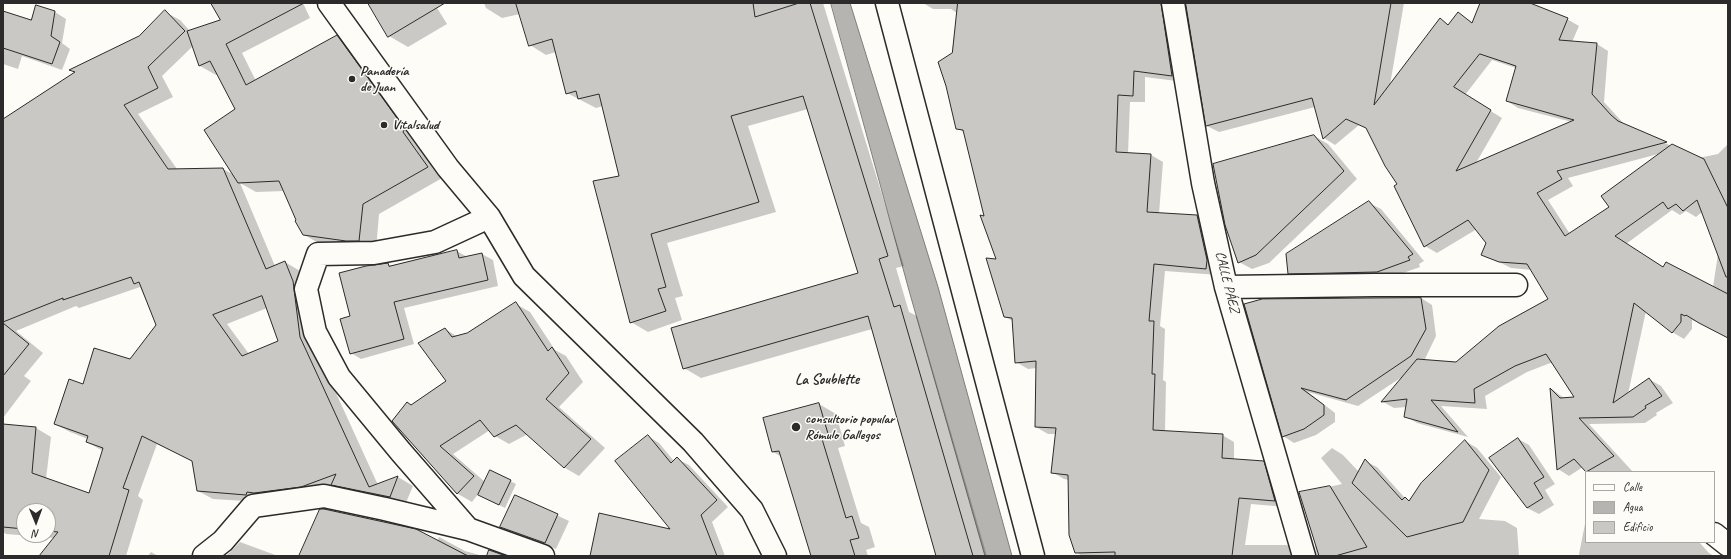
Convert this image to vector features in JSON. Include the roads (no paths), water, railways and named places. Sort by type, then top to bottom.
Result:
[{"type":"street","points":[[329,3],[448,168],[489,217],[524,276],[693,442],[752,510],[775,556]]},
{"type":"street","points":[[887,3],[1033,556]]},
{"type":"street","name":"CALLE PÁEZ","points":[[1173,3],[1203,182],[1226,287],[1304,556]]},
{"type":"street","points":[[468,529],[401,452],[339,377],[315,332],[306,289],[318,254],[374,253],[435,242],[489,217]]},
{"type":"street","points":[[1226,287],[1516,285]]},
{"type":"street","points":[[204,556],[223,541],[253,506],[324,496],[468,529],[543,556]]},
{"type":"street","points":[[1715,535],[1728,545]]},
{"type":"water","points":[[831,3],[850,3],[938,287],[1012,556],[985,556],[910,294]]},
{"type":"place","name":"Panadería de Juan","points":[[352,79]]},
{"type":"place","name":"Vitalsalud","points":[[384,125]]},
{"type":"place","name":"consultorio popular Rómulo Gallegos","points":[[796,427]]},
{"type":"district","name":"La Soublette","points":[[827,380]]}]
